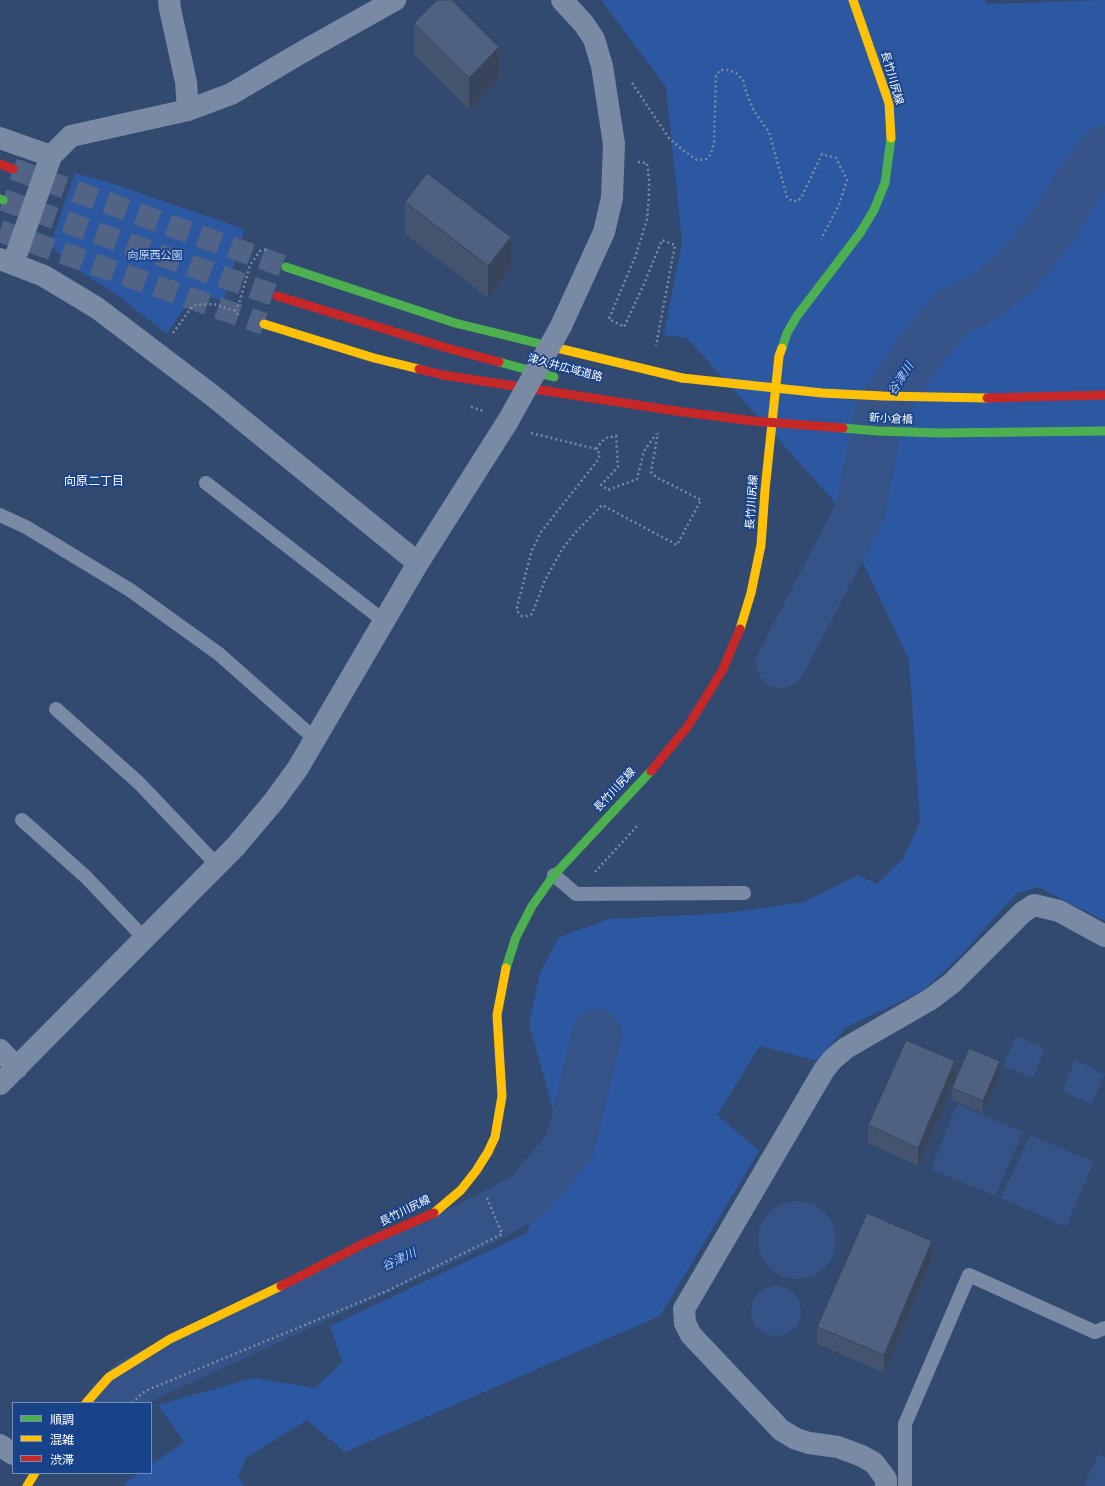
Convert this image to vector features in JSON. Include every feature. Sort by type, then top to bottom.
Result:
[{"type":"main road","name":"長竹川尻線","points":[[87,1402],[109,1377],[170,1339],[286,1284],[365,1243],[435,1212],[461,1190],[476,1171],[488,1152],[495,1137],[502,1096],[497,1015],[504,974],[516,937],[532,906],[554,875],[664,756],[688,726],[722,671],[738,634],[751,593],[761,545],[765,482],[778,356],[787,333],[797,316],[860,233],[874,210],[885,183],[891,140],[889,103],[854,0]]},
{"type":"main road","points":[[0,164],[12,169]]},
{"type":"main road","points":[[286,267],[454,323],[682,378]]},
{"type":"main road","name":"津久井広域道路","points":[[277,296],[447,348],[562,380]]},
{"type":"main road","points":[[264,324],[374,358],[443,375],[676,411]]},
{"type":"main road","name":"津久井広域道路","points":[[447,348],[518,357]]},
{"type":"main road","name":"津久井広域道路","points":[[533,359],[549,361]]},
{"type":"main road","name":"津久井広域道路","points":[[596,367],[682,378]]},
{"type":"main road","name":"新小倉橋","points":[[682,378],[822,393],[883,396],[1008,398],[1105,395]]},
{"type":"main road","name":"津久井広域道路","points":[[600,390],[676,411]]},
{"type":"main road","name":"新小倉橋","points":[[676,411],[753,421],[878,431],[1003,433],[1105,431]]},
{"type":"street","points":[[169,0],[186,82],[188,110]]},
{"type":"street","points":[[395,0],[231,94],[188,110],[71,136],[51,156],[6,262],[44,276],[97,308],[213,396],[418,563]]},
{"type":"street","points":[[0,1084],[236,846],[274,802],[298,768],[418,563],[508,421],[561,326],[604,232],[612,198],[614,144],[602,66],[594,39],[584,24],[562,0]]},
{"type":"street","points":[[0,138],[51,156]]},
{"type":"street","points":[[886,1486],[886,1479],[874,1463],[862,1456],[838,1447],[808,1443],[796,1439],[781,1430],[691,1335],[686,1323],[684,1309],[824,1070],[833,1059],[846,1048],[931,1000],[952,983],[1023,912],[1034,905],[1059,911],[1105,936]]},
{"type":"street","points":[[0,1050],[17,1068]]},
{"type":"street","points":[[0,1445],[12,1453]]},
{"type":"lane","points":[[206,483],[384,621]]},
{"type":"lane","points":[[0,515],[26,527],[130,590],[219,654],[315,739]]},
{"type":"lane","points":[[56,709],[139,784],[217,865]]},
{"type":"lane","points":[[22,820],[86,877],[145,939]]},
{"type":"lane","points":[[554,875],[576,894],[744,893]]},
{"type":"lane","points":[[905,1486],[905,1424],[969,1275],[1095,1332],[1105,1328]]},
{"type":"path","points":[[630,80],[669,138],[697,160],[706,159],[711,154],[713,148],[716,76],[720,70],[728,70],[736,73],[743,80],[754,111],[769,132],[787,197],[792,201],[798,201],[802,196],[822,154],[836,158],[847,180],[839,205],[820,241]]},
{"type":"path","points":[[634,161],[647,163],[649,179],[647,219],[642,239],[609,319],[624,327],[662,240],[675,245],[655,349]]},
{"type":"path","points":[[172,335],[192,307],[196,305],[214,304],[235,311],[244,320]]},
{"type":"path","points":[[466,405],[488,413]]},
{"type":"path","points":[[531,433],[596,449],[600,454],[598,460],[541,532],[532,550],[517,607],[518,612],[522,616],[532,614],[545,580],[563,548],[574,534],[602,505],[677,545],[701,500],[651,472],[658,432],[644,451],[637,479],[608,490],[601,485],[618,467],[616,436],[605,438],[596,449]]},
{"type":"path","points":[[133,1402],[145,1391],[387,1291],[502,1234],[486,1196]]},
{"type":"green space","points":[[601,0],[985,0],[987,4],[1105,0],[1105,921],[1038,887],[1016,894],[961,955],[924,990],[845,1028],[818,1061],[760,1046],[717,1115],[759,1151],[660,1316],[345,1452],[307,1420],[246,1458],[238,1476],[244,1486],[126,1486],[125,1483],[138,1474],[152,1474],[152,1464],[184,1442],[158,1405],[253,1378],[315,1388],[342,1362],[330,1326],[527,1233],[559,1130],[529,1024],[540,973],[559,937],[609,919],[727,913],[804,902],[858,875],[877,884],[903,859],[920,822],[909,660],[833,500],[687,338],[664,335],[682,242],[666,87]]},
{"type":"green space","name":"向原西公園","points":[[75,173],[105,181],[244,229],[224,301],[209,297],[199,297],[189,302],[167,334],[117,295],[75,268],[50,245]]},
{"type":"shaded area","points":[[1016,1036],[1045,1048],[1033,1078],[1003,1066]]},
{"type":"shaded area","points":[[1075,1059],[1105,1074],[1091,1105],[1062,1091]]},
{"type":"shaded area","points":[[957,1104],[1023,1132],[995,1196],[931,1169]]},
{"type":"shaded area","points":[[1030,1135],[1094,1162],[1066,1227],[1001,1198]]},
{"type":"shaded area","points":[[789,1201],[805,1201],[819,1207],[830,1218],[836,1232],[836,1248],[830,1262],[819,1273],[805,1279],[789,1279],[775,1273],[764,1262],[758,1248],[758,1232],[764,1218],[775,1207]]},
{"type":"shaded area","points":[[771,1286],[781,1286],[794,1293],[801,1306],[801,1316],[794,1329],[781,1336],[771,1336],[762,1332],[755,1325],[751,1316],[751,1306],[755,1297],[762,1290]]},
{"type":"shaded area","points":[[1098,1454],[1105,1457],[1105,1486],[1084,1486]]},
{"type":"building","points":[[437,0],[452,0],[499,47],[469,78],[414,23]]},
{"type":"building","points":[[427,173],[511,237],[488,266],[405,202]]},
{"type":"building","points":[[906,1040],[955,1061],[918,1148],[868,1125]]},
{"type":"building","points":[[969,1048],[1000,1061],[983,1101],[952,1088]]},
{"type":"building","points":[[867,1213],[932,1241],[884,1355],[817,1327]]},
{"type":"waterway","name":"谷津川","points":[[781,663],[860,512],[880,411],[919,352],[953,312],[983,298],[1016,272],[1053,227],[1079,183],[1105,150]]},
{"type":"waterway","name":"谷津川","points":[[112,1402],[135,1381],[457,1233],[528,1196],[570,1145],[597,1034]]},
{"type":"tunnel","points":[[13,169],[286,267]]},
{"type":"tunnel","points":[[3,200],[277,296]]},
{"type":"tunnel","points":[[0,231],[264,324]]},
{"type":"traffic: fast","points":[[782,348],[787,333],[797,316],[860,233],[874,210],[885,183],[891,138]]},
{"type":"traffic: fast","points":[[286,267],[455,323],[549,346]]},
{"type":"traffic: fast","points":[[499,362],[554,377]]},
{"type":"traffic: fast","points":[[843,428],[940,433],[1105,431]]},
{"type":"traffic: fast","points":[[506,968],[516,937],[532,906],[554,875],[651,771]]},
{"type":"traffic: slow","points":[[853,0],[889,103],[891,138]]},
{"type":"traffic: slow","points":[[264,324],[374,358],[419,369]]},
{"type":"traffic: slow","points":[[549,346],[682,378]]},
{"type":"traffic: slow","points":[[740,629],[751,593],[761,545],[765,490],[779,356],[782,348]]},
{"type":"traffic: slow","points":[[682,378],[822,393],[987,398]]},
{"type":"traffic: slow","points":[[434,1213],[461,1190],[476,1171],[488,1152],[495,1137],[502,1096],[497,1015],[506,968]]},
{"type":"traffic: slow","points":[[87,1402],[109,1377],[170,1339],[281,1286]]},
{"type":"traffic: slow","points":[[27,1486],[34,1474]]},
{"type":"traffic: jam","points":[[0,164],[13,169]]},
{"type":"traffic: jam","points":[[277,296],[447,348],[499,362]]},
{"type":"traffic: jam","points":[[419,369],[443,375],[676,411]]},
{"type":"traffic: jam","points":[[987,398],[1105,395]]},
{"type":"traffic: jam","points":[[676,411],[753,421],[843,428]]},
{"type":"traffic: jam","points":[[651,771],[688,726],[722,671],[740,629]]},
{"type":"traffic: jam","points":[[281,1286],[365,1243],[434,1213]]},
{"type":"district","name":"向原二丁目","points":[[94,482]]}]
